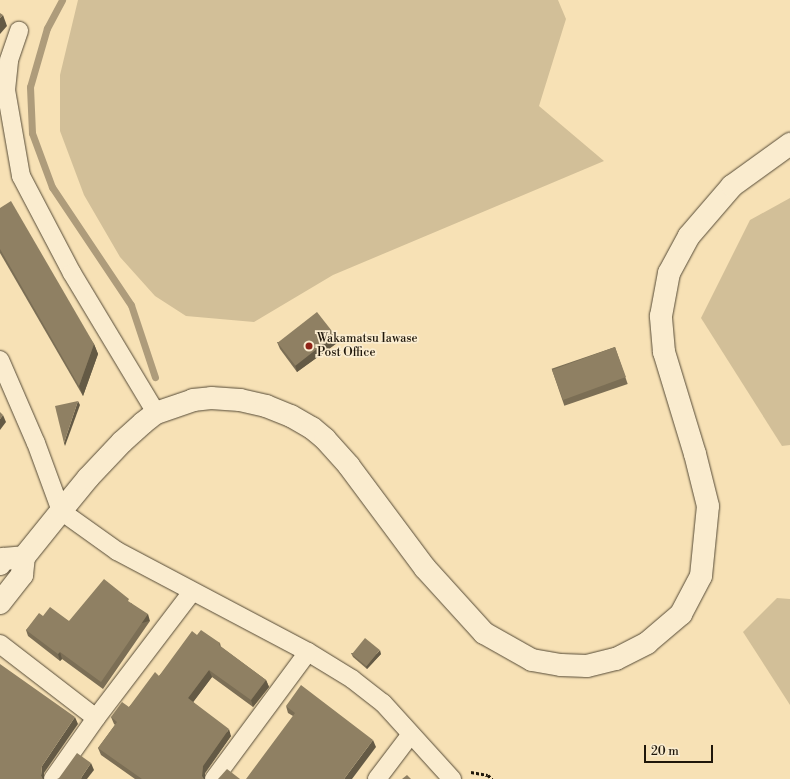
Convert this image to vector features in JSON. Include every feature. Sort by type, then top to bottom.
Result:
[{"type":"street","points":[[19,31],[9,60],[3,88],[8,142],[21,176],[41,217],[72,273],[156,412]]},
{"type":"street","points":[[0,604],[22,575],[24,557],[88,478],[122,442],[156,412],[193,400],[211,398],[240,400],[259,404],[291,416],[312,428],[325,439],[349,466],[425,568],[484,633],[532,660],[561,665],[587,666],[616,659],[647,643],[681,614],[701,576],[708,506],[695,454],[664,352],[661,316],[669,273],[689,236],[713,206],[732,186],[790,144]]},
{"type":"street","points":[[0,360],[36,443],[61,511],[117,551],[308,652],[352,680],[383,703],[452,779]]},
{"type":"street","points":[[0,564],[4,559],[24,557]]},
{"type":"street","points":[[54,779],[96,718],[192,592]]},
{"type":"street","points":[[0,644],[96,718]]},
{"type":"street","points":[[214,779],[308,652]]},
{"type":"street","points":[[377,779],[411,734]]},
{"type":"shaded area","points":[[78,0],[558,0],[566,19],[539,106],[604,161],[333,275],[254,322],[186,316],[155,296],[120,257],[84,195],[60,131],[60,75]]},
{"type":"shaded area","points":[[790,198],[790,445],[782,446],[701,318],[750,220]]},
{"type":"shaded area","points":[[777,598],[790,599],[790,705],[743,632]]},
{"type":"building","points":[[11,201],[94,344],[79,386],[0,249],[0,208]]},
{"type":"building","points":[[317,312],[335,335],[295,366],[278,343]]},
{"type":"building","points":[[615,347],[626,377],[563,400],[552,370]]},
{"type":"building","points":[[78,401],[64,443],[55,406]]},
{"type":"building","points":[[0,412],[3,415],[0,419]]},
{"type":"building","points":[[104,579],[129,599],[128,601],[148,614],[101,682],[60,652],[58,654],[26,630],[39,613],[43,616],[50,607],[69,621]]},
{"type":"building","points":[[201,630],[220,643],[219,645],[266,680],[251,700],[209,670],[188,698],[229,729],[203,766],[202,776],[204,779],[142,779],[98,748],[117,722],[111,717],[122,702],[129,707],[155,672],[159,676],[192,631],[197,635]]},
{"type":"building","points":[[365,638],[380,650],[367,666],[352,654]]},
{"type":"building","points":[[0,664],[75,717],[42,766],[41,776],[43,779],[0,779]]},
{"type":"building","points":[[301,685],[373,740],[344,779],[246,779],[295,713],[286,706]]},
{"type":"building","points":[[77,753],[91,763],[81,778],[82,779],[57,779],[59,778]]},
{"type":"building","points":[[227,769],[240,779],[218,779]]},
{"type":"building","points":[[407,775],[411,779],[402,779]]},
{"type":"waterway","points":[[62,0],[47,28],[30,87],[32,133],[52,187],[131,305],[155,377]]},
{"type":"place","name":"Wakamatsu Iawase Post Office","points":[[309,346]]}]
